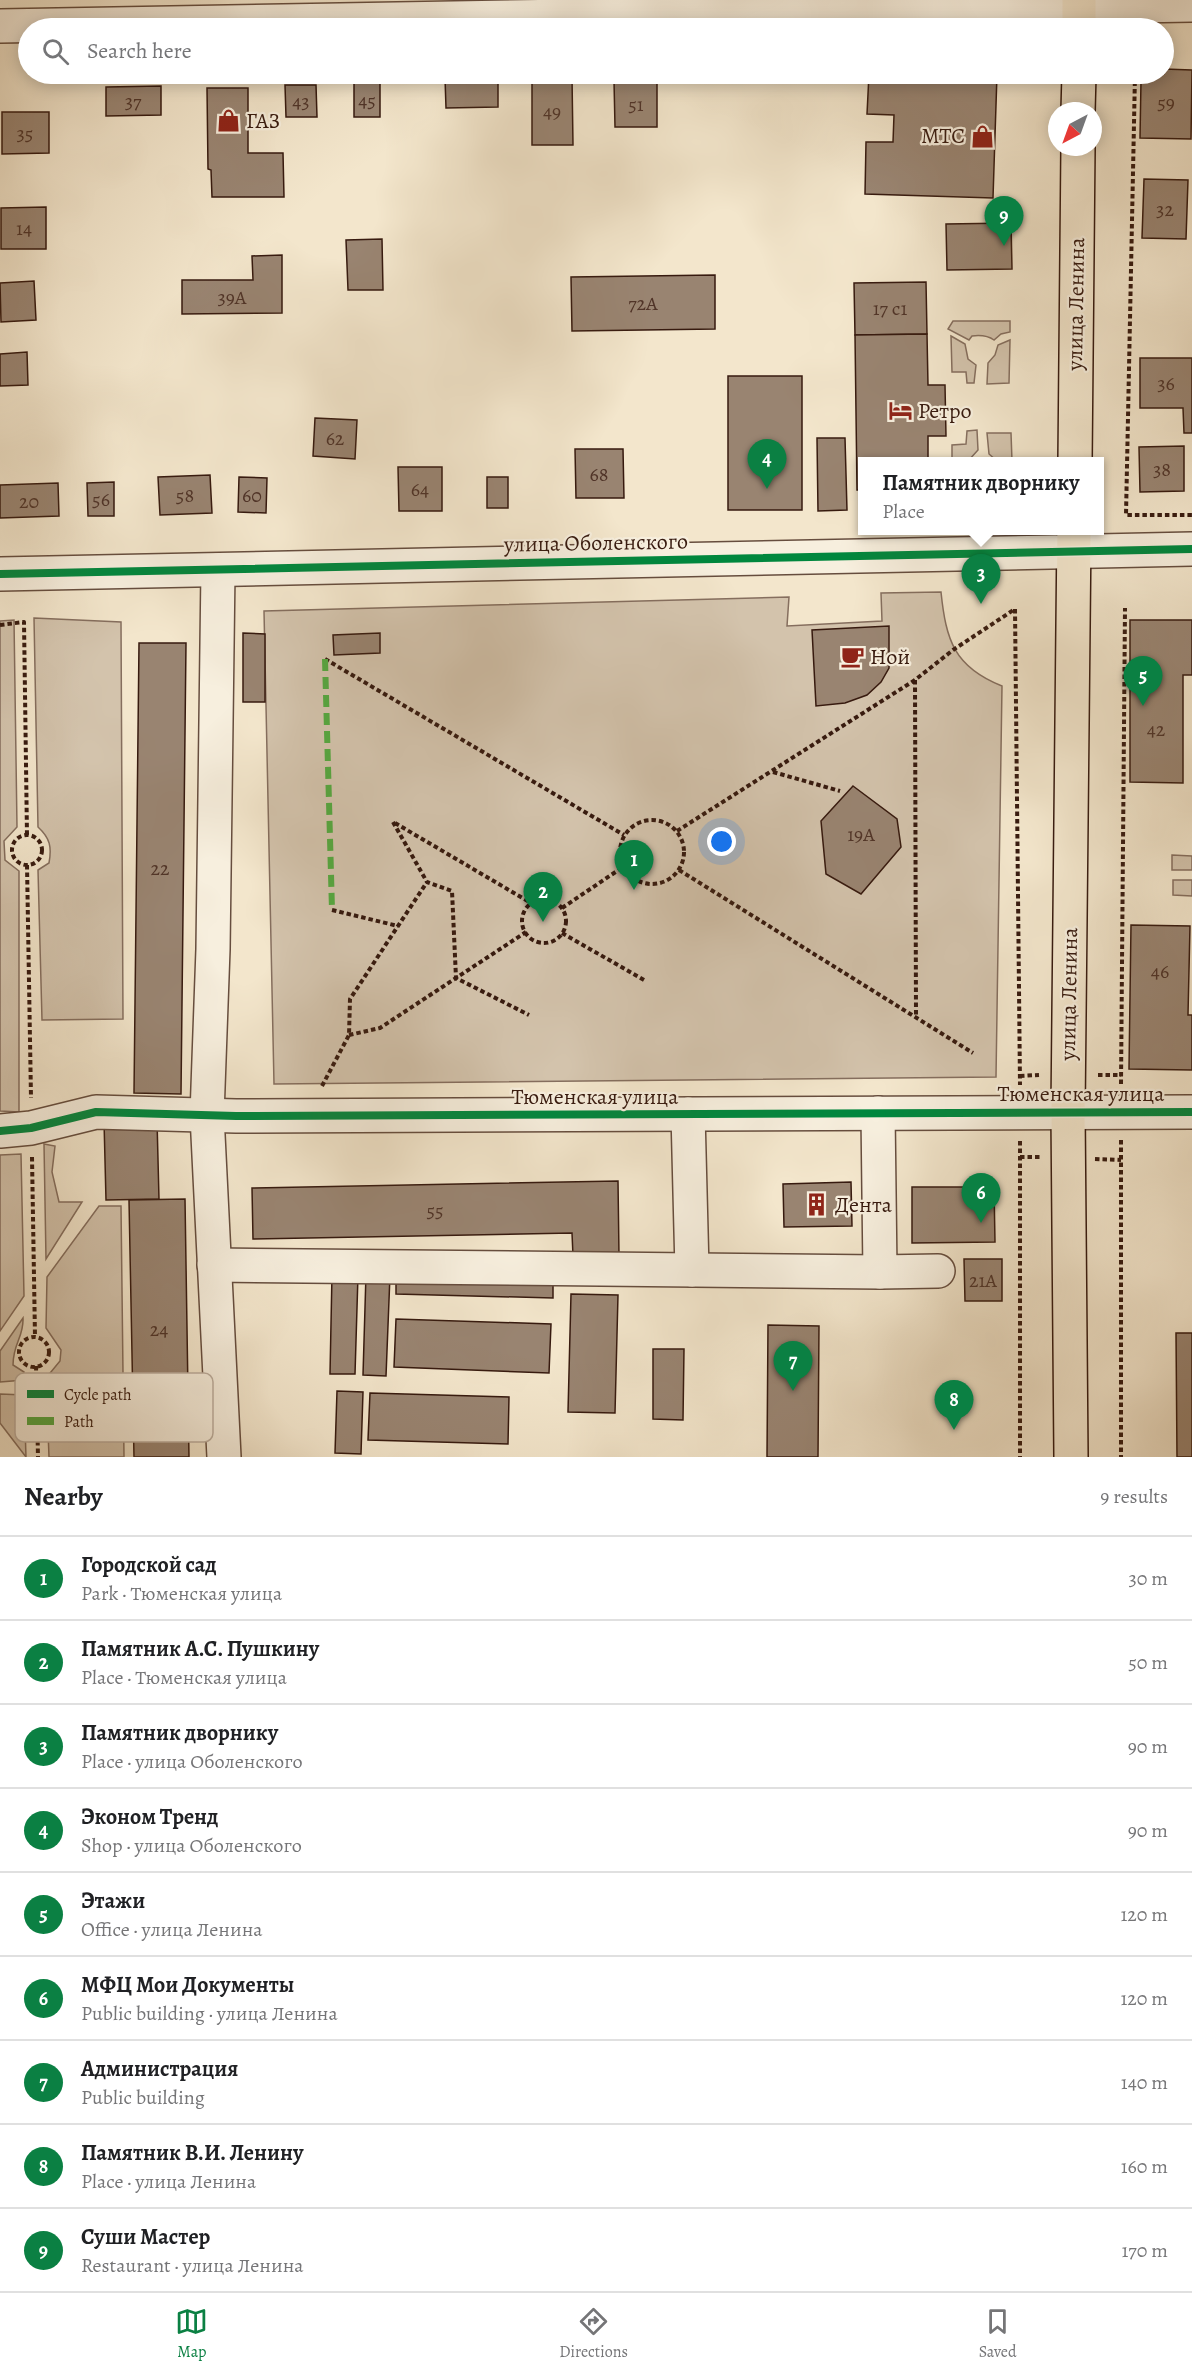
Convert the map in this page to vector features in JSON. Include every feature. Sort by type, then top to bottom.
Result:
[{"type":"main road","points":[[1078,102],[1079,84]]},
{"type":"main road","name":"улица Ленина","points":[[1075,457],[1078,156]]},
{"type":"main road","name":"улица Ленина","points":[[1071,1457],[1068,1112],[1074,541]]},
{"type":"street","points":[[617,18],[1079,12],[1192,5]]},
{"type":"street","points":[[0,26],[18,26]]},
{"type":"street","name":"улица Оболенского","points":[[0,574],[218,570],[1074,541],[1192,549]]},
{"type":"street","points":[[218,570],[213,949],[207,1115],[224,1457]]},
{"type":"street","name":"Тюменская улица","points":[[0,1131],[31,1128],[96,1112],[307,1116],[1192,1112]]},
{"type":"street","points":[[878,1113],[880,1272]]},
{"type":"street","points":[[688,1114],[692,1270]]},
{"type":"street","points":[[214,1265],[938,1271]]},
{"type":"path","points":[[1135,84],[1126,515],[1192,514]]},
{"type":"path","points":[[1121,1457],[1125,608]]},
{"type":"path","points":[[677,831],[915,680],[953,650],[1015,609],[1020,1112],[1020,1457]]},
{"type":"path","points":[[0,625],[24,622],[27,836]]},
{"type":"path","points":[[325,659],[624,835]]},
{"type":"path","points":[[915,680],[915,1018]]},
{"type":"path","points":[[772,772],[840,791]]},
{"type":"path","points":[[649,819],[669,824],[677,831],[685,850],[679,870],[661,883],[650,885],[630,876],[623,867],[620,857],[624,835],[630,827],[649,819]]},
{"type":"path","points":[[456,978],[452,891],[427,882],[393,822],[531,903]]},
{"type":"path","points":[[27,836],[36,839],[41,848],[40,857],[27,865],[18,862],[12,850],[18,838],[27,836]]},
{"type":"path","points":[[562,908],[623,867]]},
{"type":"path","points":[[679,870],[973,1053]]},
{"type":"path","points":[[307,1116],[349,1035],[350,999],[427,882]]},
{"type":"path","points":[[544,899],[557,903],[562,908],[566,921],[562,933],[557,938],[543,942],[530,938],[525,933],[523,913],[531,903],[544,899]]},
{"type":"path","points":[[332,910],[398,926]]},
{"type":"path","points":[[349,1035],[380,1028],[525,933]]},
{"type":"path","points":[[562,933],[644,980]]},
{"type":"path","points":[[456,978],[529,1015]]},
{"type":"path","points":[[30,1337],[44,1340],[49,1349],[47,1359],[36,1366],[26,1364],[20,1357],[20,1347],[30,1337]]},
{"type":"path","points":[[36,1366],[36,1373]]},
{"type":"path","points":[[38,1442],[38,1457]]},
{"type":"shaded area","points":[[953,321],[1010,321],[1010,332],[1001,334],[994,340],[986,336],[972,336],[969,340],[948,329]]},
{"type":"shaded area","points":[[951,336],[965,344],[968,359],[976,365],[974,383],[967,383],[966,372],[952,372]]},
{"type":"shaded area","points":[[1010,340],[1009,383],[987,384],[988,363],[995,355],[998,345]]},
{"type":"shaded area","points":[[977,430],[978,450],[972,457],[952,457],[952,445],[966,444],[967,431]]},
{"type":"shaded area","points":[[987,433],[1011,433],[1012,457],[992,457],[989,454]]},
{"type":"shaded area","points":[[941,592],[946,624],[955,650],[973,670],[1002,686],[996,1077],[274,1084],[264,611],[789,597],[787,626],[882,621],[881,593]]},
{"type":"shaded area","points":[[34,618],[121,622],[123,1019],[42,1020],[38,870],[49,863],[50,852],[48,839],[38,827]]},
{"type":"shaded area","points":[[14,620],[17,827],[4,841],[5,860],[19,871],[19,1112],[0,1111],[0,621]]},
{"type":"shaded area","points":[[1172,855],[1192,856],[1192,870],[1172,870]]},
{"type":"shaded area","points":[[1173,880],[1192,880],[1192,896],[1173,895]]},
{"type":"shaded area","points":[[44,1144],[55,1146],[52,1172],[59,1202],[82,1202],[46,1259]]},
{"type":"shaded area","points":[[21,1154],[24,1296],[0,1331],[0,1155]]},
{"type":"shaded area","points":[[99,1206],[121,1206],[123,1373],[50,1373],[60,1361],[61,1350],[46,1328],[47,1277]]},
{"type":"shaded area","points":[[23,1318],[13,1365],[24,1373],[15,1373],[15,1381],[0,1382],[0,1351]]},
{"type":"shaded area","points":[[0,1394],[15,1395],[15,1442],[26,1442],[26,1457],[0,1423]]},
{"type":"shaded area","points":[[48,1442],[124,1442],[124,1457],[49,1457]]},
{"type":"building","points":[[1174,69],[1192,70],[1191,139],[1140,138],[1141,84],[1174,84]]},
{"type":"building","points":[[354,84],[380,84],[380,117],[354,117]]},
{"type":"building","points":[[445,84],[498,84],[498,107],[446,108]]},
{"type":"building","points":[[532,84],[572,84],[573,145],[532,145]]},
{"type":"building","points":[[614,84],[657,84],[657,127],[615,127]]},
{"type":"building","points":[[868,84],[997,84],[993,198],[865,194],[866,142],[893,142],[894,115],[867,114]]},
{"type":"building","points":[[285,85],[316,85],[317,117],[286,117]]},
{"type":"building","points":[[161,86],[161,115],[106,116],[106,87]]},
{"type":"building","name":"ГАЗ","points":[[207,88],[248,88],[248,153],[283,153],[284,197],[212,197],[211,170],[208,169]]},
{"type":"building","points":[[2,112],[49,112],[49,153],[2,154]]},
{"type":"building","points":[[1144,179],[1188,180],[1186,239],[1142,238]]},
{"type":"building","points":[[46,207],[46,249],[1,249],[1,208]]},
{"type":"building","points":[[1011,223],[1012,269],[947,270],[946,224]]},
{"type":"building","points":[[382,239],[383,290],[348,290],[346,240]]},
{"type":"building","points":[[282,255],[282,313],[182,314],[182,280],[253,280],[252,256]]},
{"type":"building","points":[[715,275],[715,329],[572,331],[571,277]]},
{"type":"building","points":[[34,281],[36,320],[1,322],[0,283]]},
{"type":"building","name":"Ретро","points":[[926,282],[927,334],[855,335],[854,283]]},
{"type":"building","name":"Ретро","points":[[927,334],[928,385],[945,385],[946,436],[928,436],[928,457],[858,457],[858,490],[857,490],[855,335]]},
{"type":"building","points":[[27,352],[28,385],[0,386],[0,354]]},
{"type":"building","points":[[1140,358],[1192,358],[1192,433],[1184,433],[1183,408],[1140,408]]},
{"type":"building","points":[[728,376],[802,376],[802,510],[728,510]]},
{"type":"building","points":[[315,418],[357,420],[355,459],[313,456]]},
{"type":"building","points":[[817,438],[845,438],[847,510],[818,511]]},
{"type":"building","points":[[1184,446],[1184,491],[1140,492],[1139,447]]},
{"type":"building","points":[[575,449],[623,449],[624,498],[576,498]]},
{"type":"building","points":[[398,467],[442,467],[442,511],[399,511]]},
{"type":"building","points":[[210,475],[212,513],[160,515],[158,477]]},
{"type":"building","points":[[239,477],[267,478],[266,513],[238,512]]},
{"type":"building","points":[[487,477],[508,477],[508,508],[487,508]]},
{"type":"building","points":[[114,482],[114,516],[88,516],[87,483]]},
{"type":"building","points":[[58,483],[59,516],[0,518],[0,485]]},
{"type":"building","points":[[1130,620],[1192,620],[1192,675],[1183,675],[1183,783],[1130,782]]},
{"type":"building","name":"Ной","points":[[889,626],[889,668],[881,682],[867,695],[845,703],[816,706],[812,630]]},
{"type":"building","points":[[243,633],[265,634],[265,702],[243,702]]},
{"type":"building","points":[[380,633],[380,653],[334,655],[333,635]]},
{"type":"building","points":[[139,643],[186,643],[181,1094],[134,1093]]},
{"type":"building","points":[[853,786],[897,819],[901,847],[861,894],[826,874],[821,821]]},
{"type":"building","points":[[1131,925],[1190,926],[1188,1015],[1192,1015],[1192,1070],[1129,1069]]},
{"type":"building","points":[[157,1120],[159,1199],[106,1200],[104,1121]]},
{"type":"building","points":[[618,1181],[619,1255],[573,1256],[572,1233],[253,1239],[252,1188]]},
{"type":"building","name":"Дента","points":[[851,1182],[852,1226],[784,1227],[783,1184]]},
{"type":"building","points":[[912,1187],[994,1187],[995,1242],[912,1243]]},
{"type":"building","points":[[185,1199],[188,1373],[132,1373],[129,1200]]},
{"type":"building","points":[[964,1259],[1002,1259],[1002,1301],[965,1301]]},
{"type":"building","points":[[332,1274],[358,1275],[355,1374],[330,1374]]},
{"type":"building","points":[[366,1274],[390,1275],[386,1376],[363,1375]]},
{"type":"building","points":[[396,1274],[553,1279],[553,1298],[396,1294]]},
{"type":"building","points":[[571,1294],[618,1295],[615,1413],[568,1412]]},
{"type":"building","points":[[396,1319],[551,1324],[549,1373],[394,1367]]},
{"type":"building","points":[[768,1325],[819,1326],[818,1457],[767,1457]]},
{"type":"building","points":[[1176,1333],[1192,1333],[1192,1457],[1177,1457]]},
{"type":"building","points":[[653,1349],[684,1349],[683,1420],[653,1419]]},
{"type":"building","points":[[337,1391],[363,1392],[361,1454],[335,1453]]},
{"type":"building","points":[[370,1393],[509,1397],[508,1444],[368,1440]]},
{"type":"building","points":[[134,1442],[189,1442],[189,1457],[134,1457]]},
{"type":"marked path","points":[[325,659],[332,910]]},
{"type":"cycle path","points":[[0,574],[1192,549]]},
{"type":"cycle path","points":[[0,1131],[31,1128],[96,1112],[236,1116],[1192,1112]]},
{"type":"place","name":"ГАЗ","points":[[228,121]]},
{"type":"place","name":"МТС","points":[[983,136]]},
{"type":"place","name":"Суши Мастер","points":[[1004,246]]},
{"type":"place","name":"Ретро","points":[[900,411]]},
{"type":"place","name":"Эконом Тренд","points":[[767,489]]},
{"type":"place","name":"Памятник дворнику","points":[[981,604]]},
{"type":"place","name":"Ной","points":[[852,657]]},
{"type":"place","name":"Этажи","points":[[1143,706]]},
{"type":"place","name":"Городской сад","points":[[634,890]]},
{"type":"place","name":"Памятник А.С. Пушкину","points":[[543,922]]},
{"type":"place","name":"Дента","points":[[817,1205]]},
{"type":"place","name":"МФЦ Мои Документы","points":[[981,1223]]},
{"type":"place","name":"Администрация","points":[[793,1391]]},
{"type":"place","name":"Памятник В.И. Ленину","points":[[954,1430]]}]
